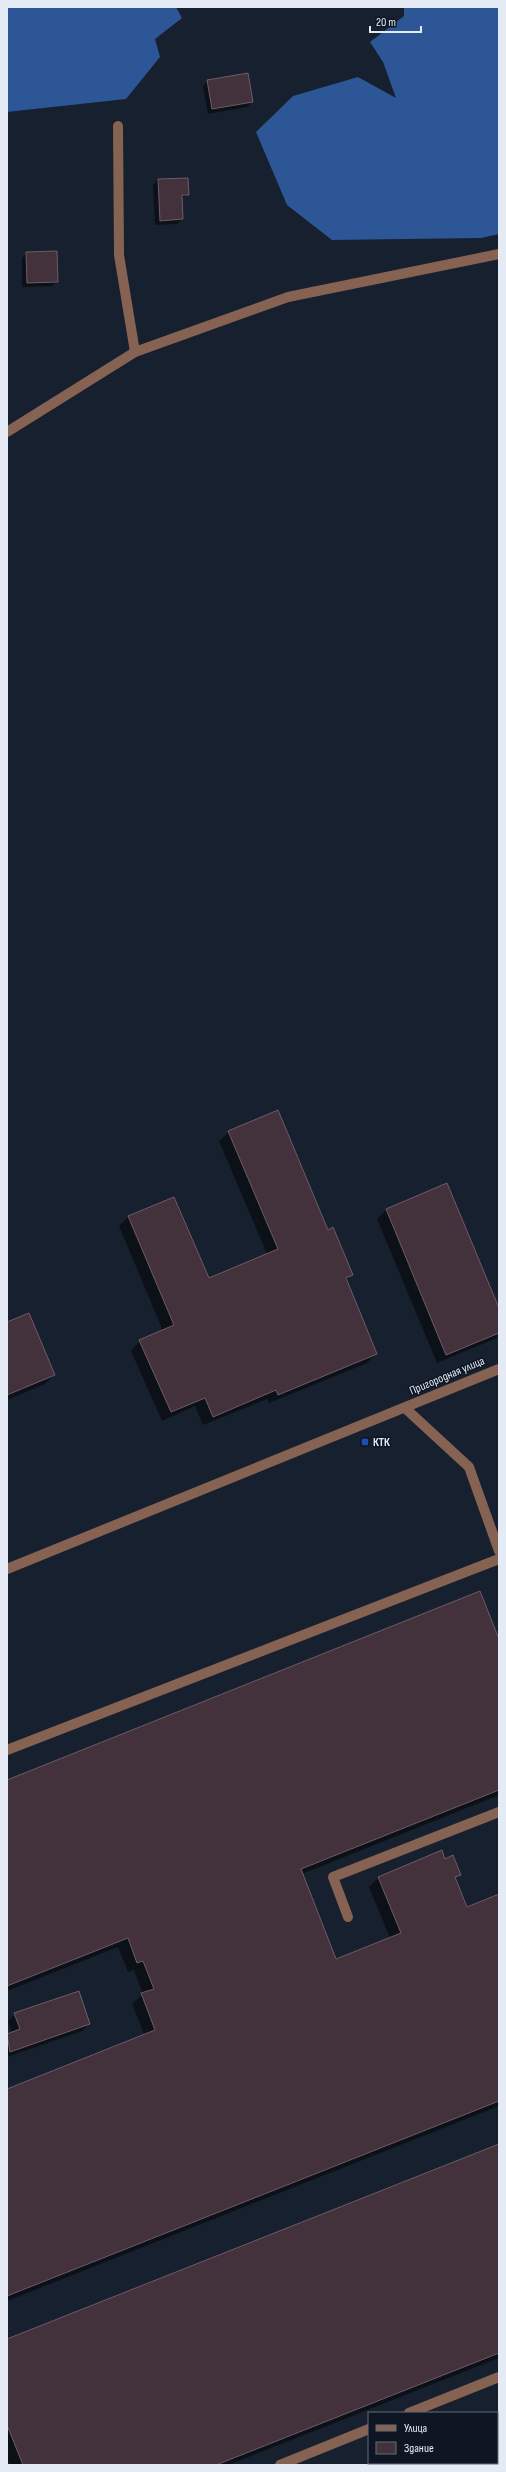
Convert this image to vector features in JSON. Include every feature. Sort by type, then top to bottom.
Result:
[{"type":"street","points":[[118,126],[119,255],[135,352]]},
{"type":"street","points":[[7,432],[135,352],[288,297],[499,254]]},
{"type":"street","name":"Пригородная улица","points":[[7,1569],[499,1369]]},
{"type":"street","points":[[405,1408],[469,1467],[499,1551]]},
{"type":"street","points":[[7,1750],[499,1559]]},
{"type":"street","points":[[348,1917],[333,1877],[499,1812]]},
{"type":"street","points":[[412,2412],[499,2377]]},
{"type":"street","points":[[280,2465],[368,2429]]},
{"type":"shaded area","points":[[7,7],[176,7],[182,18],[155,39],[160,57],[126,99],[7,112]]},
{"type":"shaded area","points":[[404,7],[499,7],[499,234],[481,238],[332,240],[287,205],[256,132],[293,96],[358,77],[396,98],[383,62],[370,42],[404,16]]},
{"type":"building","points":[[248,73],[253,102],[212,109],[207,80]]},
{"type":"building","points":[[188,178],[189,195],[182,195],[183,219],[160,221],[158,179]]},
{"type":"building","points":[[57,251],[58,282],[27,283],[26,252]]},
{"type":"building","points":[[278,1110],[328,1230],[333,1227],[353,1275],[346,1278],[377,1354],[278,1395],[276,1390],[213,1417],[205,1398],[171,1412],[139,1340],[174,1325],[128,1216],[174,1197],[209,1278],[278,1249],[228,1131]]},
{"type":"building","points":[[447,1183],[499,1308],[499,1333],[446,1355],[386,1209]]},
{"type":"building","points":[[29,1313],[55,1375],[7,1395],[7,1322]]},
{"type":"building","points":[[480,1591],[499,1639],[499,1790],[301,1869],[336,1959],[401,1933],[378,1877],[442,1850],[445,1859],[453,1855],[461,1875],[455,1877],[467,1907],[499,1894],[499,2101],[7,2296],[7,2089],[155,2030],[141,1993],[154,1989],[143,1961],[137,1963],[128,1938],[7,1986],[7,1780]]},
{"type":"building","points":[[79,1991],[90,2024],[10,2052],[7,2034],[20,2029],[14,2013]]},
{"type":"building","points":[[499,2144],[499,2353],[216,2465],[23,2465],[7,2425],[7,2339]]},
{"type":"place","name":"КТК","points":[[365,1442]]}]
